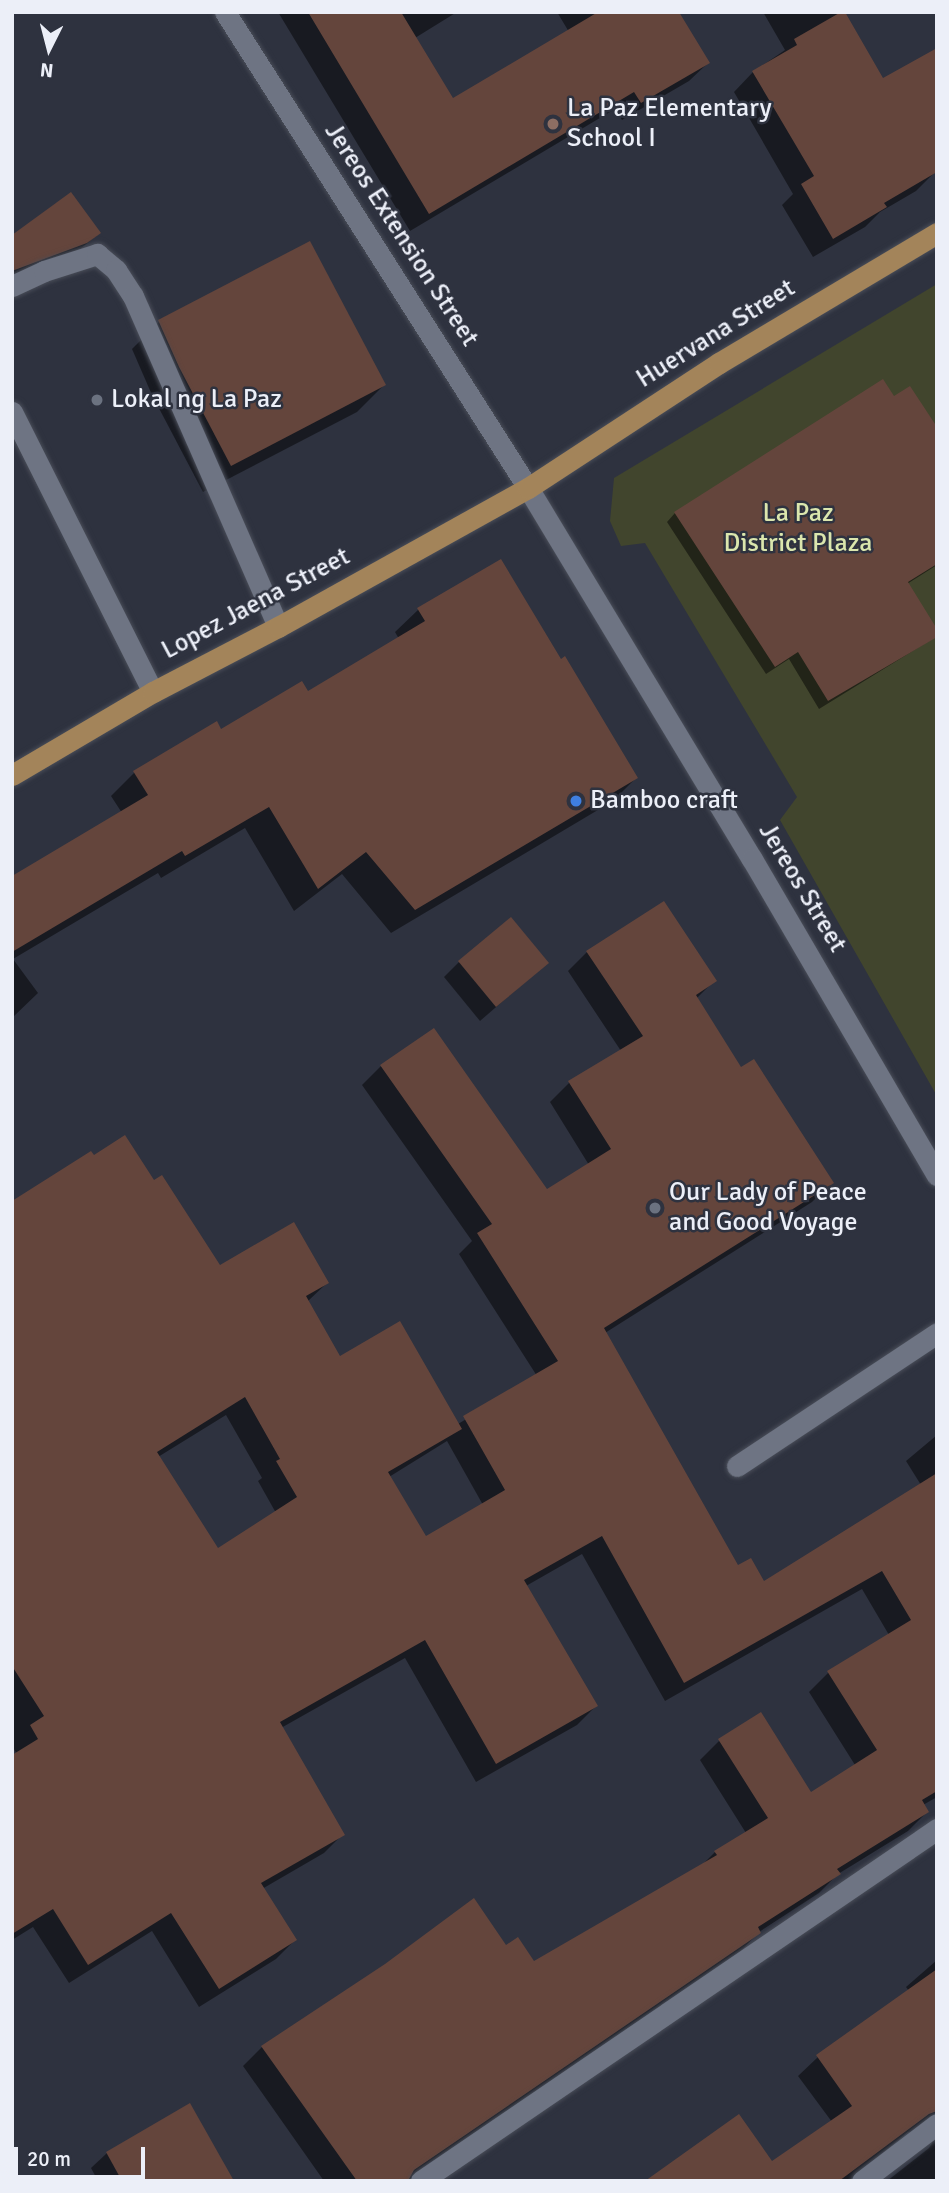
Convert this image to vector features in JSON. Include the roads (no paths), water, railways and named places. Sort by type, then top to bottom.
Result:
[{"type":"main road","name":"Huervana Street","points":[[528,488],[719,363],[937,233]]},
{"type":"main road","name":"Lopez Jaena Street","points":[[12,775],[153,692],[278,627],[528,488]]},
{"type":"street","name":"Jereos Extension Street","points":[[225,12],[528,488]]},
{"type":"street","points":[[12,286],[44,271],[97,254],[116,270],[133,296],[278,627]]},
{"type":"street","points":[[12,412],[153,692]]},
{"type":"street","name":"Jereos Street","points":[[528,488],[752,859],[937,1175]]},
{"type":"street","points":[[737,1466],[937,1333]]},
{"type":"street","points":[[421,2181],[937,1829]]},
{"type":"street","points":[[862,2181],[937,2124]]},
{"type":"place","name":"La Paz Elementary School I","points":[[553,124]]},
{"type":"place","name":"Lokal ng La Paz","points":[[97,400]]},
{"type":"place","name":"Bamboo craft","points":[[576,801]]},
{"type":"place","name":"Our Lady of Peace and Good Voyage","points":[[655,1208]]},
{"type":"park label","name":"La Paz District Plaza","points":[[798,529]]}]
